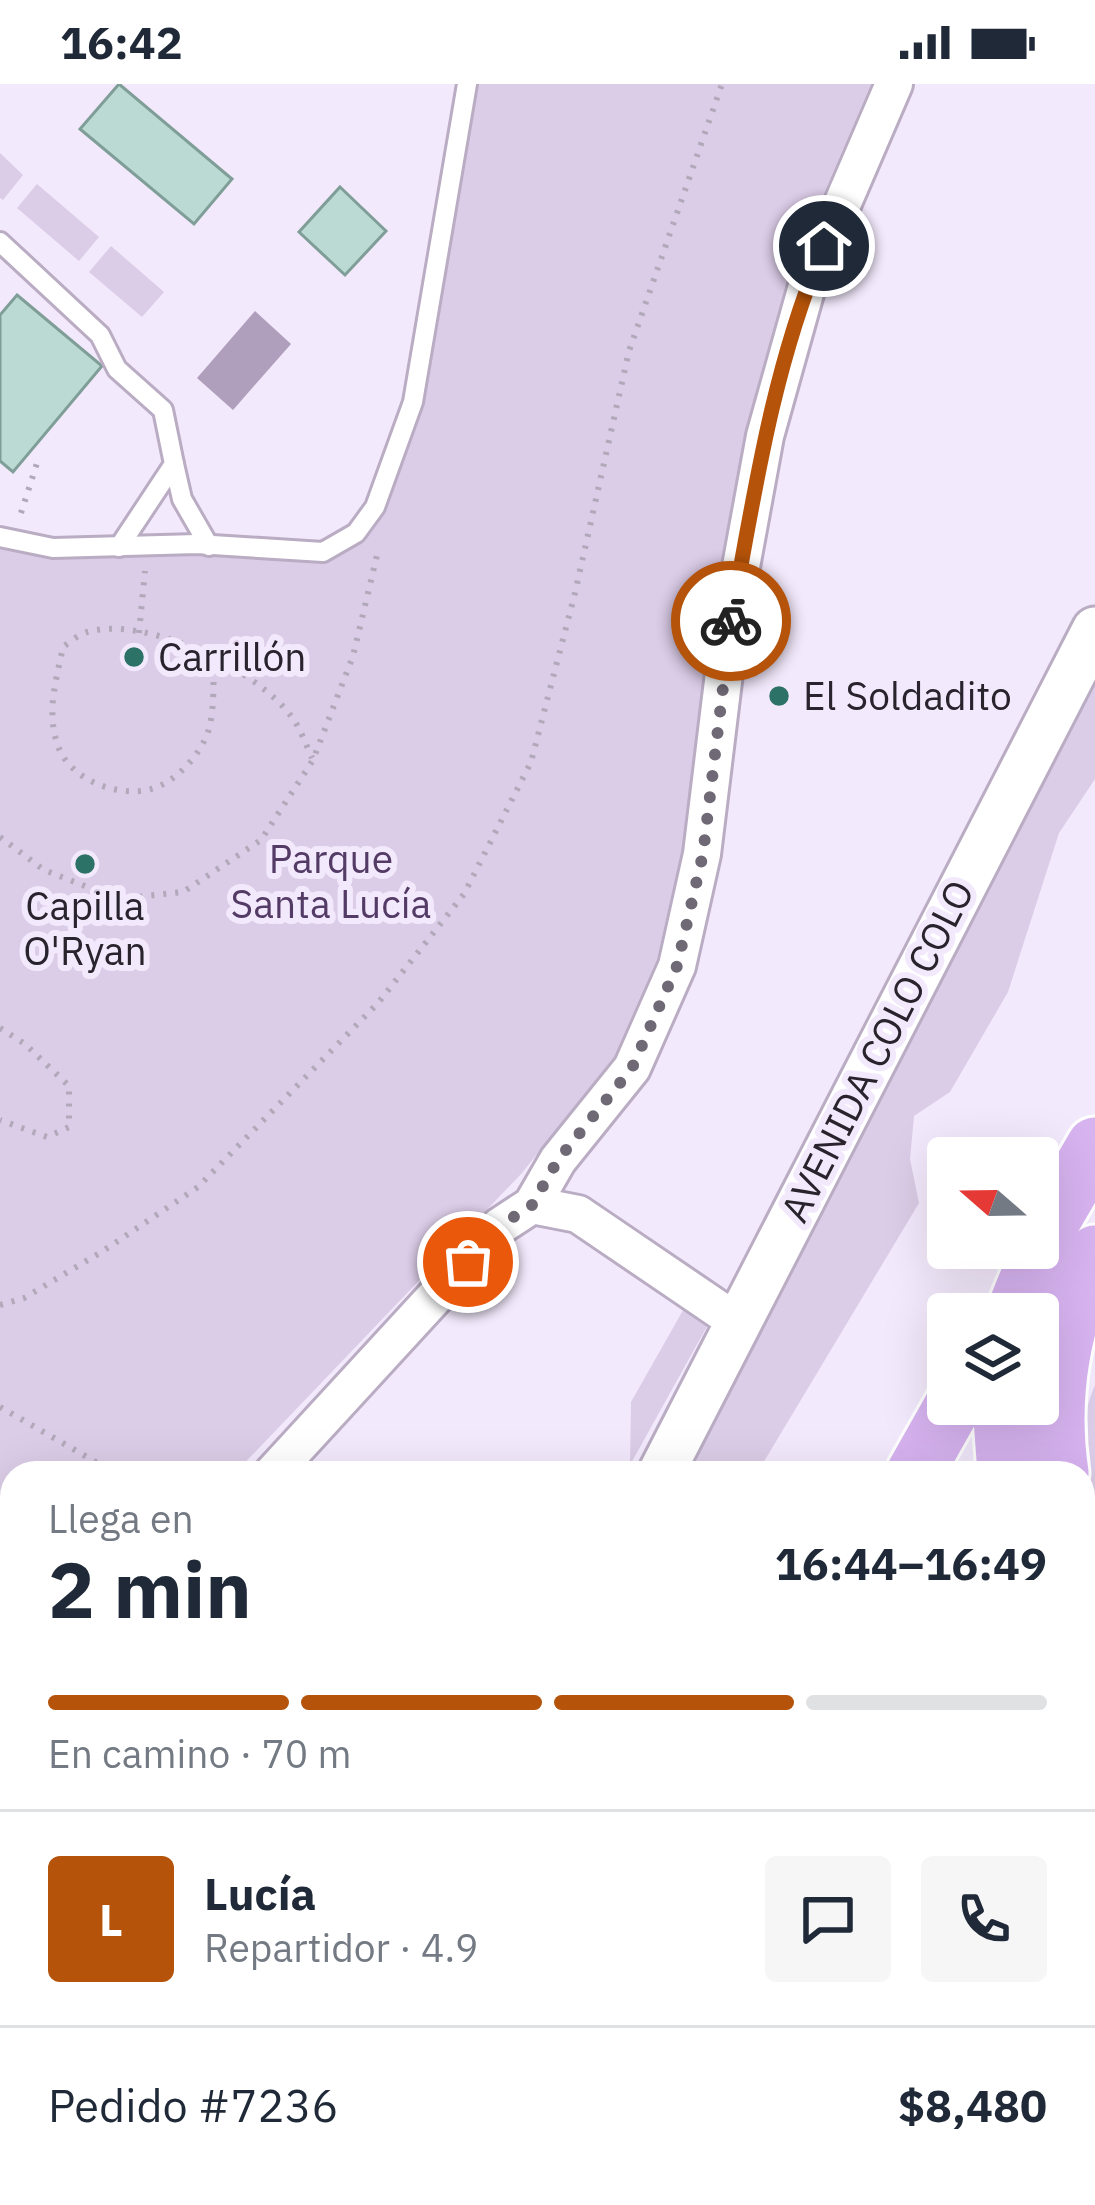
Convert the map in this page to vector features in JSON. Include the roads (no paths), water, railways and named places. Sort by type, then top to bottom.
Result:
[{"type":"main road","points":[[1019,1293],[1052,1220],[1095,1146]]},
{"type":"main road","points":[[1042,1461],[1054,1419],[1061,1358],[1077,1296],[1095,1254]]},
{"type":"main road","points":[[922,1461],[942,1425]]},
{"type":"main road","points":[[1015,1425],[1038,1461]]},
{"type":"street","points":[[284,1461],[500,1226],[532,1205],[558,1160],[632,1068],[677,966],[703,854],[729,632],[765,436],[807,286],[894,84]]},
{"type":"street","name":"AVENIDA COLO COLO","points":[[667,1461],[1095,630]]},
{"type":"street","points":[[532,1205],[578,1214],[737,1322]]},
{"type":"lane","points":[[6,538],[52,548],[209,546],[323,552],[356,533],[375,507],[413,402],[467,84]]},
{"type":"lane","points":[[0,242],[100,335],[117,370],[163,410],[182,499],[209,546]]},
{"type":"lane","points":[[119,547],[174,464]]},
{"type":"place","name":"Carrillón","points":[[134,657]]},
{"type":"place","name":"El Soldadito","points":[[779,696]]},
{"type":"place","name":"Capilla O'Ryan","points":[[85,864]]},
{"type":"park label","name":"Parque Santa Lucía","points":[[331,882]]}]
